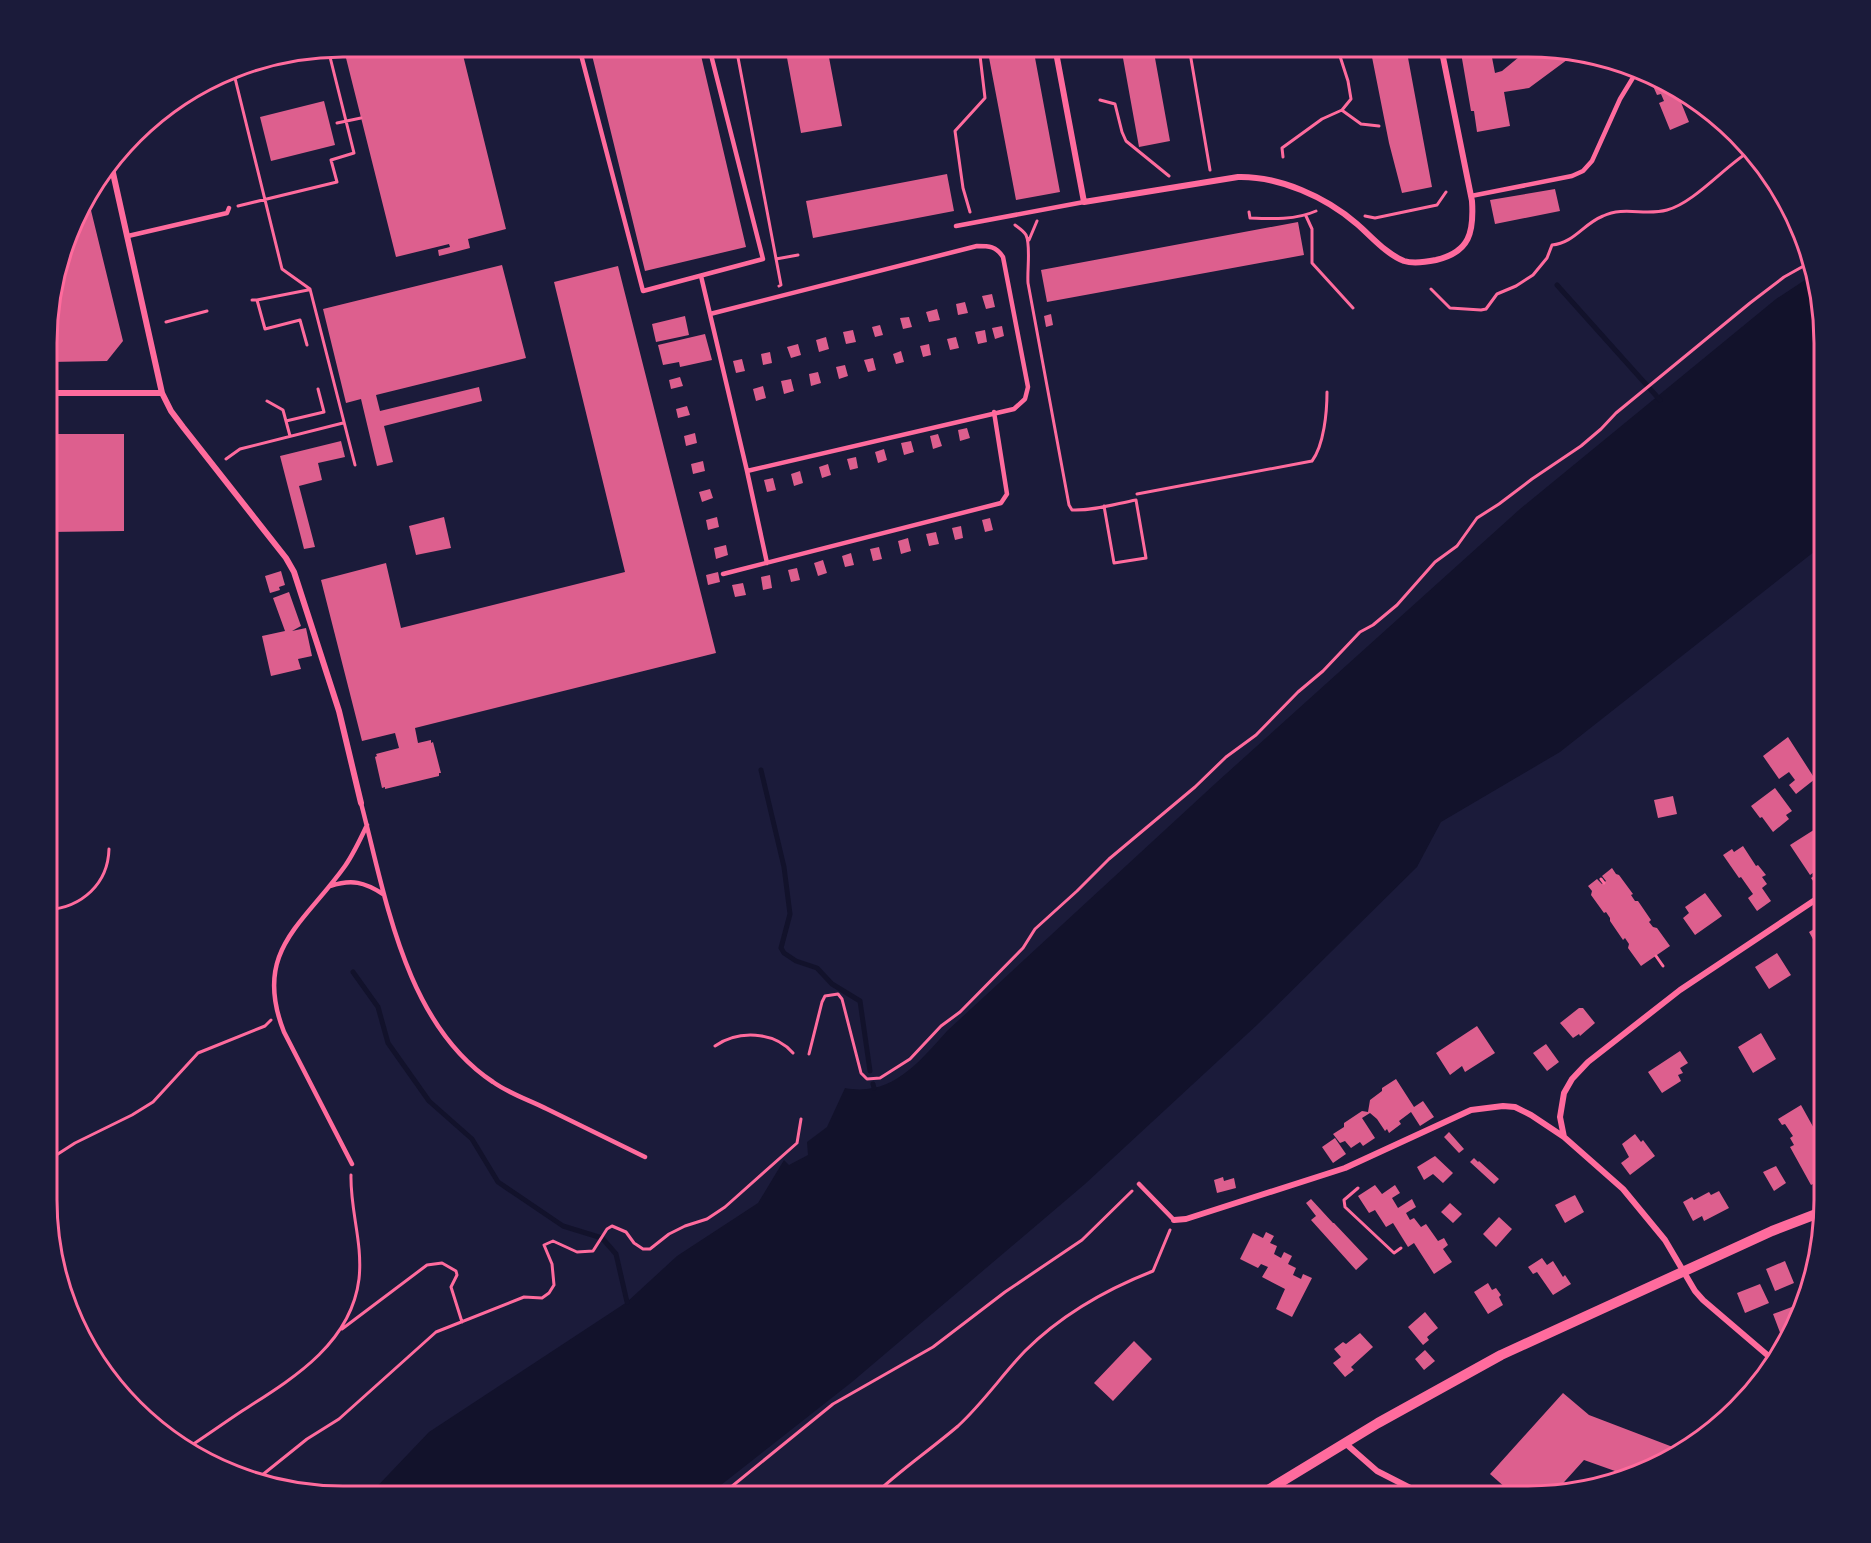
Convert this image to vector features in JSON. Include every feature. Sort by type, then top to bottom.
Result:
[{"type":"street","points":[[1057,57],[1084,202],[1238,177],[1252,177],[1311,194],[1352,219],[1396,257],[1415,263],[1450,257],[1461,249],[1471,232],[1473,221],[1471,196],[1443,57]]},
{"type":"street","points":[[113,173],[162,393],[171,411],[286,558],[294,572],[339,711],[361,803]]},
{"type":"street","points":[[57,393],[162,393]]},
{"type":"street","points":[[1563,1137],[1560,1117],[1564,1093],[1572,1079],[1588,1062],[1680,990],[1814,901]]},
{"type":"street","points":[[1174,1220],[1186,1219],[1345,1168],[1471,1110],[1503,1106],[1515,1107],[1563,1137],[1623,1190],[1665,1240],[1695,1291],[1768,1356]]},
{"type":"street","points":[[1274,1486],[1345,1443],[1501,1355],[1772,1231],[1813,1215]]},
{"type":"street","points":[[1345,1443],[1377,1471],[1406,1486]]},
{"type":"lane","points":[[582,57],[643,291],[763,259],[711,57]]},
{"type":"lane","points":[[1471,196],[1572,176],[1582,171],[1592,161],[1620,99],[1633,77]]},
{"type":"lane","points":[[956,226],[1084,202]]},
{"type":"lane","points":[[128,236],[227,213],[229,208]]},
{"type":"lane","points":[[710,314],[977,246],[991,246],[999,250],[1003,257],[1028,387],[1025,399],[1019,406],[747,471]]},
{"type":"lane","points":[[701,276],[767,563]]},
{"type":"lane","points":[[723,574],[1001,503],[1007,494],[994,412]]},
{"type":"lane","points":[[361,803],[384,894],[403,955],[427,1008],[440,1028],[466,1058],[492,1082],[645,1157]]},
{"type":"lane","points":[[352,1164],[284,1032],[277,1013],[273,987],[277,963],[287,939],[344,867],[357,848],[367,825]]},
{"type":"lane","points":[[328,887],[345,881],[359,882],[384,894]]},
{"type":"lane","points":[[1139,1184],[1174,1220]]},
{"type":"path","points":[[973,223],[963,188],[955,131],[985,98],[980,57]]},
{"type":"path","points":[[1192,57],[1210,170]]},
{"type":"path","points":[[1283,157],[1282,148],[1322,119],[1342,110],[1351,99],[1340,57]]},
{"type":"path","points":[[236,206],[337,182],[331,160],[354,153],[330,58]]},
{"type":"path","points":[[236,78],[282,270],[310,289],[355,465]]},
{"type":"path","points":[[1100,100],[1115,104],[1126,141],[1171,178]]},
{"type":"path","points":[[1342,110],[1361,124],[1379,126]]},
{"type":"path","points":[[337,123],[361,118]]},
{"type":"path","points":[[1431,289],[1450,308],[1486,309],[1497,294],[1533,275],[1547,258],[1552,245],[1567,242],[1594,220],[1628,210],[1656,212],[1675,208],[1744,155]]},
{"type":"path","points":[[1363,216],[1375,218],[1437,205],[1446,192]]},
{"type":"path","points":[[1249,212],[1250,218],[1273,219],[1306,216],[1321,209],[1325,202]]},
{"type":"path","points":[[1306,216],[1312,228],[1312,263],[1353,308]]},
{"type":"path","points":[[1000,218],[1015,224],[1025,233],[1028,242],[1028,283],[1069,504],[1072,510],[1136,500],[1146,558],[1114,563],[1104,506]]},
{"type":"path","points":[[776,259],[798,255]]},
{"type":"path","points":[[809,1054],[822,1002],[825,996],[838,994],[842,999],[861,1073],[867,1079],[880,1078],[910,1059],[941,1026],[960,1012],[1023,948],[1035,928],[1077,891],[1108,859],[1195,787],[1226,757],[1256,735],[1360,632],[1373,625],[1397,605],[1435,562],[1457,546],[1477,518],[1581,446],[1649,384],[1784,277],[1803,266]]},
{"type":"path","points":[[252,300],[310,289]]},
{"type":"path","points":[[257,300],[266,329],[300,320],[307,345]]},
{"type":"path","points":[[166,322],[207,311]]},
{"type":"path","points":[[286,421],[324,412],[318,389]]},
{"type":"path","points":[[1137,494],[1312,461],[1317,455],[1327,412],[1327,392]]},
{"type":"path","points":[[267,401],[283,410],[290,436]]},
{"type":"path","points":[[226,459],[240,448],[344,423]]},
{"type":"path","points":[[57,909],[93,891],[107,867],[109,849]]},
{"type":"path","points":[[1601,879],[1604,883]]},
{"type":"path","points":[[1656,956],[1663,966]]},
{"type":"path","points":[[57,1155],[153,1102],[198,1053],[265,1026],[277,1013]]},
{"type":"path","points":[[715,1046],[731,1039],[755,1035],[771,1037],[782,1042],[793,1053]]},
{"type":"path","points":[[263,1474],[339,1419],[422,1342],[436,1332],[524,1297],[542,1298],[549,1293],[554,1285],[552,1263],[544,1245],[553,1241],[577,1252],[593,1251],[607,1229],[612,1226],[626,1232],[634,1243],[643,1249],[650,1249],[677,1230],[707,1219],[725,1207],[797,1143],[801,1119]]},
{"type":"path","points":[[194,1444],[295,1376],[314,1361],[340,1330],[352,1307],[360,1271],[360,1244],[352,1197],[352,1164]]},
{"type":"path","points":[[732,1486],[833,1404],[933,1347],[1005,1292],[1082,1240],[1139,1184]]},
{"type":"path","points":[[1358,1188],[1344,1200],[1345,1207],[1394,1252],[1401,1248]]},
{"type":"path","points":[[885,1486],[958,1426],[1043,1333],[1107,1293],[1153,1271],[1174,1220]]},
{"type":"path","points":[[340,1330],[427,1265],[442,1263],[456,1271],[457,1275],[451,1287],[462,1322]]},
{"type":"shaded area","points":[[1807,279],[1812,305],[1814,343],[1814,552],[1560,752],[1441,822],[1417,867],[1258,1024],[1085,1184],[852,1382],[720,1486],[378,1486],[429,1432],[627,1302],[677,1256],[758,1203],[784,1160],[789,1165],[808,1155],[807,1142],[827,1127],[845,1088],[877,1087],[891,1082],[915,1065],[947,1031],[1217,782],[1520,509],[1776,299]]},
{"type":"building","points":[[346,57],[463,57],[506,229],[468,239],[470,248],[451,253],[439,256],[438,250],[450,247],[449,244],[396,257]]},
{"type":"building","points":[[592,57],[701,57],[746,247],[645,271]]},
{"type":"building","points":[[787,57],[829,57],[842,126],[801,133]]},
{"type":"building","points":[[989,57],[1035,57],[1060,192],[1016,200]]},
{"type":"building","points":[[1123,57],[1155,57],[1170,141],[1139,147]]},
{"type":"building","points":[[1372,57],[1408,57],[1432,187],[1402,193],[1389,143]]},
{"type":"building","points":[[1462,57],[1492,57],[1495,73],[1502,71],[1519,57],[1568,59],[1529,88],[1504,92],[1510,126],[1477,132],[1474,111],[1471,111]]},
{"type":"building","points":[[1653,86],[1680,101],[1689,122],[1670,130],[1659,103],[1664,101],[1661,94],[1657,95]]},
{"type":"building","points":[[324,101],[335,145],[271,161],[260,117]]},
{"type":"building","points":[[947,174],[954,211],[813,238],[806,201]]},
{"type":"building","points":[[1555,189],[1560,211],[1495,224],[1490,200]]},
{"type":"building","points":[[90,208],[123,341],[107,361],[57,362],[62,287],[72,251]]},
{"type":"building","points":[[1298,222],[1304,255],[1047,302],[1041,270]]},
{"type":"building","points":[[502,265],[526,358],[376,395],[380,411],[479,387],[482,401],[384,426],[393,462],[377,466],[361,399],[346,403],[323,309]]},
{"type":"building","points":[[618,266],[716,653],[415,728],[418,743],[431,740],[431,743],[433,742],[441,773],[439,776],[382,788],[375,757],[376,754],[399,748],[395,733],[362,741],[321,580],[386,563],[401,628],[625,572],[554,282]]},
{"type":"building","points":[[992,294],[995,307],[986,309],[982,296]]},
{"type":"building","points":[[965,302],[968,313],[958,315],[956,304]]},
{"type":"building","points":[[937,309],[940,320],[929,322],[926,312]]},
{"type":"building","points":[[1051,314],[1053,325],[1046,327],[1044,316]]},
{"type":"building","points":[[685,316],[689,335],[656,342],[652,324]]},
{"type":"building","points":[[909,317],[912,327],[903,329],[900,318]]},
{"type":"building","points":[[880,325],[883,335],[875,337],[872,327]]},
{"type":"building","points":[[1002,326],[1004,336],[995,339],[992,328]]},
{"type":"building","points":[[853,330],[856,342],[846,344],[843,332]]},
{"type":"building","points":[[985,330],[987,342],[978,344],[975,332]]},
{"type":"building","points":[[705,334],[712,360],[680,367],[679,362],[663,365],[658,345]]},
{"type":"building","points":[[826,337],[829,349],[819,352],[816,340]]},
{"type":"building","points":[[956,337],[959,348],[950,350],[947,339]]},
{"type":"building","points":[[798,344],[801,355],[791,358],[787,347]]},
{"type":"building","points":[[929,344],[931,355],[923,357],[920,346]]},
{"type":"building","points":[[901,351],[904,362],[896,364],[893,354]]},
{"type":"building","points":[[770,352],[772,363],[763,365],[761,354]]},
{"type":"building","points":[[873,358],[876,370],[868,372],[864,360]]},
{"type":"building","points":[[742,359],[745,371],[736,373],[733,361]]},
{"type":"building","points":[[845,365],[848,376],[839,379],[836,367]]},
{"type":"building","points":[[818,372],[821,383],[811,386],[809,374]]},
{"type":"building","points":[[680,377],[683,386],[671,389],[669,380]]},
{"type":"building","points":[[791,379],[794,391],[784,394],[781,381]]},
{"type":"building","points":[[763,386],[766,398],[756,401],[753,389]]},
{"type":"building","points":[[687,406],[690,415],[678,418],[676,409]]},
{"type":"building","points":[[967,428],[970,438],[960,441],[958,430]]},
{"type":"building","points":[[695,433],[697,443],[686,446],[684,436]]},
{"type":"building","points":[[57,434],[124,434],[124,531],[57,532]]},
{"type":"building","points":[[938,434],[942,446],[933,449],[930,436]]},
{"type":"building","points":[[341,441],[345,457],[318,463],[322,480],[299,486],[315,547],[304,549],[280,456]]},
{"type":"building","points":[[911,441],[914,452],[904,455],[901,443]]},
{"type":"building","points":[[884,449],[887,460],[878,463],[875,452]]},
{"type":"building","points":[[856,457],[858,468],[850,470],[847,459]]},
{"type":"building","points":[[703,461],[705,471],[693,474],[691,464]]},
{"type":"building","points":[[828,464],[831,475],[822,478],[819,467]]},
{"type":"building","points":[[800,471],[803,483],[794,486],[791,474]]},
{"type":"building","points":[[773,478],[776,490],[767,492],[764,480]]},
{"type":"building","points":[[710,489],[713,498],[702,502],[699,492]]},
{"type":"building","points":[[444,517],[451,548],[416,555],[409,526]]},
{"type":"building","points":[[717,517],[719,527],[708,530],[706,520]]},
{"type":"building","points":[[990,518],[993,530],[985,532],[982,520]]},
{"type":"building","points":[[961,526],[963,538],[955,540],[952,528]]},
{"type":"building","points":[[936,532],[939,544],[929,546],[926,534]]},
{"type":"building","points":[[908,538],[911,551],[901,554],[898,541]]},
{"type":"building","points":[[726,545],[728,555],[716,559],[714,548]]},
{"type":"building","points":[[879,547],[882,559],[873,561],[870,549]]},
{"type":"building","points":[[851,553],[854,565],[845,567],[842,556]]},
{"type":"building","points":[[823,560],[827,573],[818,576],[814,563]]},
{"type":"building","points":[[797,568],[800,580],[791,582],[788,570]]},
{"type":"building","points":[[281,571],[285,585],[279,587],[280,590],[270,593],[265,576]]},
{"type":"building","points":[[718,572],[720,582],[708,585],[706,575]]},
{"type":"building","points":[[770,575],[772,588],[763,590],[761,577]]},
{"type":"building","points":[[743,583],[746,595],[735,597],[732,585]]},
{"type":"building","points":[[289,592],[301,626],[292,631],[306,628],[312,656],[298,659],[301,669],[271,676],[262,636],[285,631],[273,598]]},
{"type":"building","points":[[1788,737],[1814,780],[1796,794],[1789,785],[1795,780],[1789,772],[1779,779],[1763,756]]},
{"type":"building","points":[[1775,788],[1792,811],[1786,815],[1789,819],[1773,832],[1751,806]]},
{"type":"building","points":[[1673,796],[1677,814],[1658,818],[1654,800]]},
{"type":"building","points":[[1814,830],[1814,872],[1810,875],[1790,845]]},
{"type":"building","points":[[1743,846],[1756,866],[1758,865],[1766,875],[1762,877],[1767,884],[1762,888],[1771,901],[1757,911],[1748,898],[1753,894],[1723,855]]},
{"type":"building","points":[[1612,868],[1633,894],[1631,895],[1635,901],[1638,901],[1651,920],[1649,922],[1657,928],[1670,946],[1641,966],[1628,948],[1629,944],[1625,938],[1623,940],[1606,912],[1604,913],[1591,895],[1592,891],[1588,886],[1597,879],[1602,884],[1606,881],[1602,876]]},
{"type":"building","points":[[1705,893],[1722,916],[1695,935],[1683,918],[1689,913],[1685,907]]},
{"type":"building","points":[[1814,929],[1814,941],[1809,932]]},
{"type":"building","points":[[1777,953],[1791,975],[1769,989],[1755,967]]},
{"type":"building","points":[[1579,1008],[1583,1008],[1595,1023],[1580,1036],[1579,1034],[1573,1038],[1560,1023]]},
{"type":"building","points":[[1477,1026],[1495,1053],[1465,1072],[1462,1066],[1450,1075],[1436,1053]]},
{"type":"building","points":[[1761,1033],[1776,1059],[1753,1073],[1738,1047]]},
{"type":"building","points":[[1546,1044],[1559,1062],[1547,1071],[1533,1053]]},
{"type":"building","points":[[1680,1051],[1688,1063],[1680,1068],[1683,1073],[1678,1075],[1681,1081],[1662,1093],[1648,1072]]},
{"type":"building","points":[[1396,1079],[1414,1107],[1423,1101],[1434,1117],[1420,1126],[1411,1112],[1389,1133],[1370,1113],[1362,1118],[1375,1138],[1363,1146],[1360,1142],[1351,1148],[1345,1141],[1340,1143],[1333,1134],[1362,1111],[1368,1112],[1370,1100]]},
{"type":"building","points":[[1801,1105],[1814,1128],[1814,1183],[1811,1185],[1790,1147],[1794,1145],[1790,1138],[1793,1136],[1785,1124],[1782,1125],[1778,1119]]},
{"type":"building","points":[[1449,1132],[1464,1149],[1459,1153],[1444,1137]]},
{"type":"building","points":[[1635,1134],[1641,1142],[1643,1140],[1655,1156],[1630,1175],[1621,1163],[1629,1157],[1622,1144]]},
{"type":"building","points":[[1335,1138],[1346,1154],[1333,1163],[1322,1147]]},
{"type":"building","points":[[1435,1156],[1453,1173],[1443,1183],[1433,1174],[1424,1180],[1417,1167]]},
{"type":"building","points":[[1474,1158],[1499,1179],[1494,1184],[1470,1162]]},
{"type":"building","points":[[1776,1166],[1786,1183],[1774,1191],[1763,1172]]},
{"type":"building","points":[[1223,1177],[1224,1181],[1234,1178],[1236,1188],[1217,1193],[1214,1180]]},
{"type":"building","points":[[1375,1185],[1382,1194],[1395,1185],[1400,1193],[1392,1198],[1398,1208],[1412,1199],[1416,1207],[1406,1213],[1410,1220],[1414,1218],[1421,1227],[1426,1224],[1438,1241],[1444,1238],[1448,1245],[1443,1249],[1452,1262],[1434,1274],[1414,1243],[1408,1247],[1393,1223],[1386,1227],[1375,1210],[1369,1213],[1358,1196]]},
{"type":"building","points":[[1719,1191],[1729,1208],[1704,1221],[1702,1216],[1693,1221],[1683,1202],[1692,1197],[1694,1200],[1709,1192],[1711,1195]]},
{"type":"building","points":[[1575,1195],[1584,1212],[1565,1223],[1555,1205]]},
{"type":"building","points":[[1311,1199],[1368,1259],[1356,1270],[1311,1220],[1316,1216],[1306,1203]]},
{"type":"building","points":[[1450,1203],[1462,1214],[1453,1223],[1441,1212]]},
{"type":"building","points":[[1499,1217],[1512,1229],[1496,1247],[1483,1234]]},
{"type":"building","points":[[1266,1232],[1274,1236],[1270,1243],[1277,1246],[1274,1254],[1281,1258],[1284,1252],[1292,1256],[1288,1264],[1296,1268],[1293,1275],[1301,1279],[1303,1274],[1312,1278],[1292,1317],[1276,1309],[1285,1289],[1262,1277],[1268,1267],[1261,1264],[1258,1268],[1240,1259],[1253,1233],[1263,1238]]},
{"type":"building","points":[[1542,1258],[1547,1265],[1553,1261],[1563,1277],[1565,1275],[1571,1284],[1553,1295],[1537,1272],[1533,1274],[1528,1267]]},
{"type":"building","points":[[1785,1261],[1794,1283],[1775,1291],[1766,1269]]},
{"type":"building","points":[[1488,1283],[1492,1290],[1496,1288],[1501,1295],[1499,1297],[1503,1305],[1488,1314],[1474,1292]]},
{"type":"building","points":[[1760,1284],[1769,1303],[1745,1313],[1737,1293]]},
{"type":"building","points":[[1793,1306],[1781,1334],[1773,1314]]},
{"type":"building","points":[[1425,1312],[1438,1328],[1427,1337],[1429,1340],[1423,1345],[1408,1327]]},
{"type":"building","points":[[1360,1333],[1373,1347],[1351,1367],[1354,1370],[1345,1377],[1333,1363],[1341,1357],[1334,1349],[1343,1342],[1346,1344]]},
{"type":"building","points":[[1134,1341],[1152,1359],[1113,1401],[1094,1383]]},
{"type":"building","points":[[1425,1350],[1435,1361],[1424,1370],[1415,1359]]},
{"type":"building","points":[[1563,1393],[1589,1415],[1673,1447],[1655,1457],[1617,1472],[1584,1460],[1562,1484],[1504,1486],[1490,1474]]},
{"type":"waterway","points":[[1557,285],[1660,400]]},
{"type":"waterway","points":[[761,770],[784,867],[790,914],[781,948],[784,953],[796,961],[817,968],[832,984],[860,1001],[870,1071]]},
{"type":"waterway","points":[[353,972],[378,1007],[388,1043],[429,1101],[472,1139],[498,1182],[563,1226],[602,1238],[616,1254],[627,1302]]},
{"type":"waterway","points":[[873,1084],[874,1088]]}]
